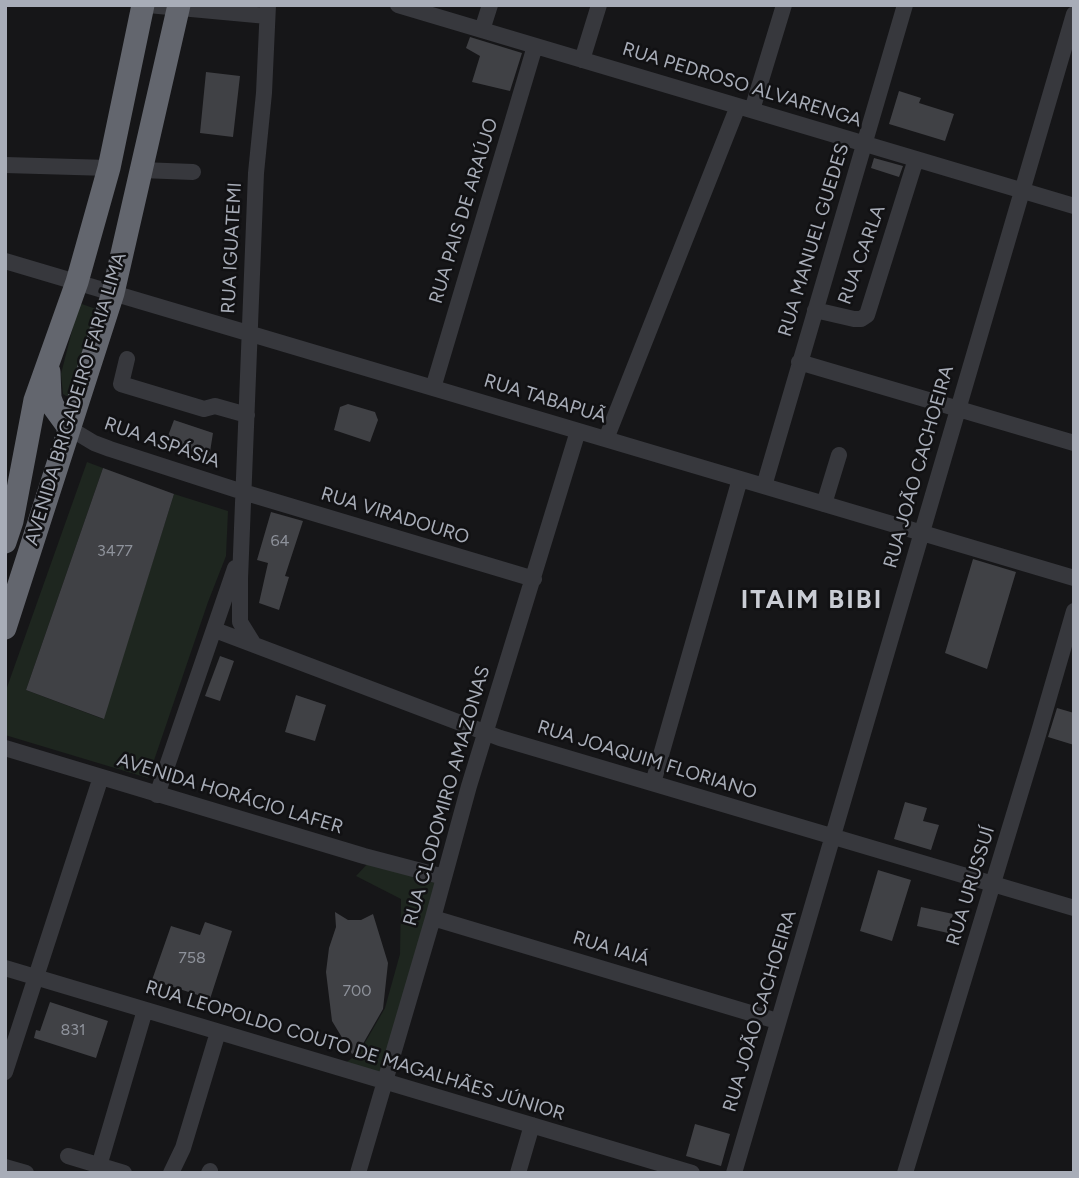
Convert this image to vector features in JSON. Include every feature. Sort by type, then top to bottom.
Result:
[{"type":"highway","name":"AVENIDA BRIGADEIRO FARIA LIMA","points":[[5,542],[12,521],[35,400],[77,282],[109,168],[146,5]]},
{"type":"highway","name":"AVENIDA BRIGADEIRO FARIA LIMA","points":[[5,628],[113,293],[179,7]]},
{"type":"highway","points":[[48,362],[50,398],[58,415],[69,428]]},
{"type":"highway","points":[[26,451],[33,450],[46,455],[56,472]]},
{"type":"street","points":[[146,5],[267,11]]},
{"type":"street","name":"RUA PEDROSO ALVARENGA","points":[[398,5],[1074,206]]},
{"type":"street","points":[[482,30],[490,5]]},
{"type":"street","points":[[582,60],[599,5]]},
{"type":"street","points":[[606,439],[745,108],[784,5]]},
{"type":"street","name":"RUA MANUEL GUEDES","points":[[764,486],[905,5]]},
{"type":"street","points":[[1061,5],[1074,9]]},
{"type":"street","name":"RUA IGUATEMI","points":[[241,548],[249,333],[267,11]]},
{"type":"street","name":"RUA JOÃO CACHOEIRA","points":[[734,1173],[1072,24]]},
{"type":"street","name":"RUA PAIS DE ARAÚJO","points":[[433,388],[535,46]]},
{"type":"street","name":"RUA CARLA","points":[[816,310],[854,319],[867,315],[916,159]]},
{"type":"street","points":[[5,165],[109,168]]},
{"type":"street","points":[[141,170],[193,172]]},
{"type":"street","name":"RUA TABAPUÃ","points":[[5,261],[1074,578]]},
{"type":"street","points":[[127,359],[121,384],[204,409],[215,407],[247,415]]},
{"type":"street","points":[[799,362],[1074,443]]},
{"type":"street","name":"RUA ASPÁSIA","points":[[69,428],[102,446],[243,492]]},
{"type":"street","name":"RUA CLODOMIRO AMAZONAS","points":[[358,1173],[486,733],[578,431]]},
{"type":"street","points":[[824,504],[839,455]]},
{"type":"street","points":[[653,783],[740,479]]},
{"type":"street","name":"RUA VIRADOURO","points":[[243,492],[534,579]]},
{"type":"street","points":[[157,795],[241,548]]},
{"type":"street","points":[[241,548],[240,622],[253,643]]},
{"type":"street","name":"RUA URUSSUÍ","points":[[905,1173],[1074,611]]},
{"type":"street","name":"RUA JOAQUIM FLORIANO","points":[[215,630],[486,733],[1074,908]]},
{"type":"street","name":"AVENIDA HORÁCIO LAFER","points":[[5,748],[364,856],[444,877]]},
{"type":"street","points":[[5,1072],[101,777]]},
{"type":"street","name":"RUA IAIÁ","points":[[433,918],[777,1021]]},
{"type":"street","name":"RUA LEOPOLDO COUTO DE MAGALHÃES JÚNIOR","points":[[5,968],[692,1173]]},
{"type":"street","points":[[99,1166],[145,1010]]},
{"type":"street","points":[[171,1173],[183,1148],[218,1032]]},
{"type":"street","points":[[518,1173],[532,1125]]},
{"type":"street","points":[[68,1156],[124,1173]]},
{"type":"street","points":[[5,1167],[26,1173]]},
{"type":"shaded area","points":[[79,303],[96,309],[73,400],[63,394],[61,374]]},
{"type":"shaded area","points":[[87,462],[103,468],[26,690],[103,719],[174,494],[228,511],[226,556],[148,778],[5,735],[5,693]]},
{"type":"shaded area","points":[[371,860],[437,881],[382,1075],[344,1064],[359,1053],[385,1008],[400,954],[401,899],[356,876]]},
{"type":"building","points":[[470,37],[522,53],[510,91],[472,82],[480,56],[466,48]]},
{"type":"building","points":[[206,72],[240,76],[233,137],[200,133]]},
{"type":"building","points":[[899,91],[921,98],[919,103],[954,114],[945,141],[889,124]]},
{"type":"building","points":[[874,158],[903,166],[899,177],[871,168]]},
{"type":"building","points":[[348,404],[375,412],[378,420],[370,442],[334,430],[340,407]]},
{"type":"building","points":[[174,420],[213,433],[209,458],[165,444]]},
{"type":"building","points":[[103,468],[174,494],[104,719],[26,690]]},
{"type":"building","points":[[271,512],[303,521],[285,576],[289,577],[279,610],[259,603],[268,563],[257,560]]},
{"type":"building","points":[[973,559],[1016,572],[987,669],[945,653]]},
{"type":"building","points":[[220,656],[234,661],[220,701],[205,696]]},
{"type":"building","points":[[296,695],[326,705],[315,741],[285,732]]},
{"type":"building","points":[[1057,708],[1074,713],[1074,745],[1048,737]]},
{"type":"building","points":[[905,802],[927,808],[923,821],[939,825],[931,850],[894,839]]},
{"type":"building","points":[[878,870],[911,880],[892,941],[860,931]]},
{"type":"building","points":[[921,907],[953,914],[948,933],[917,926]]},
{"type":"building","points":[[335,912],[348,920],[361,920],[373,914],[388,963],[383,1009],[360,1049],[352,1054],[332,1021],[326,972],[329,948],[336,927]]},
{"type":"building","points":[[205,922],[232,931],[210,999],[152,980],[171,926],[200,935]]},
{"type":"building","points":[[50,1002],[108,1021],[96,1058],[34,1038],[36,1030],[40,1031]]},
{"type":"building","points":[[695,1124],[730,1134],[721,1166],[686,1156]]},
{"type":"district","name":"ITAIM BIBI","points":[[812,600]]}]
